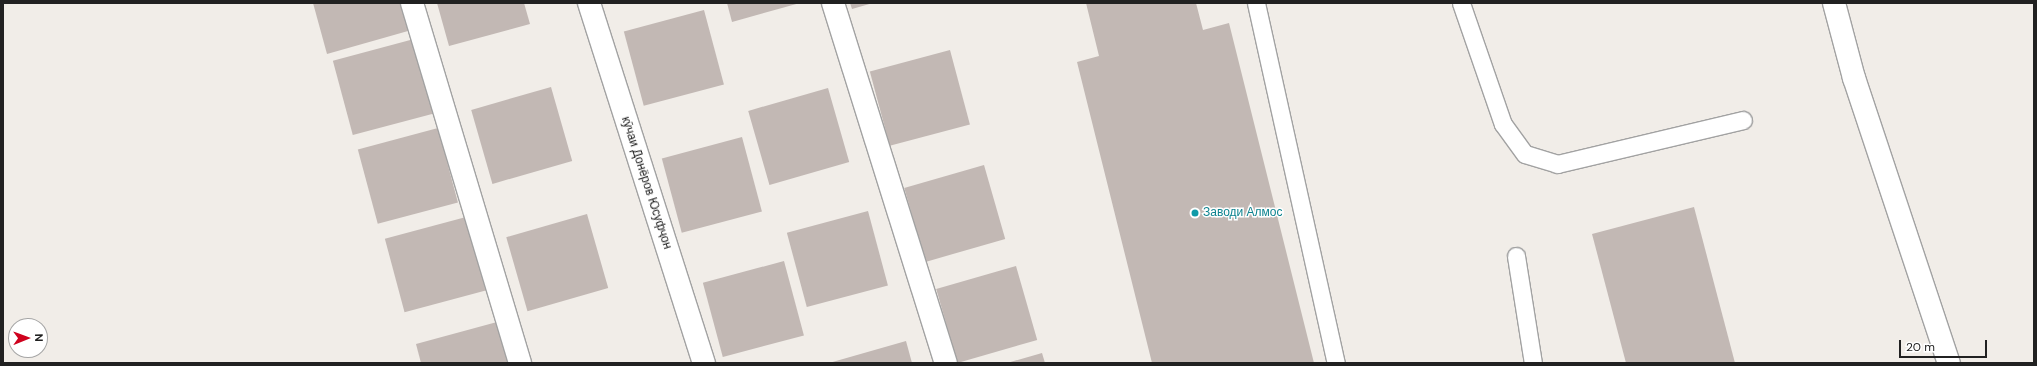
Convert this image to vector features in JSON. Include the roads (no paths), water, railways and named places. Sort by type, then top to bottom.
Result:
[{"type":"street","points":[[412,3],[520,363]]},
{"type":"street","name":"кӯчаи Донёров Юсуфҷон","points":[[589,3],[704,363]]},
{"type":"street","points":[[833,3],[946,363]]},
{"type":"street","points":[[1834,3],[1854,78],[1949,363]]},
{"type":"lane","points":[[1256,3],[1336,363]]},
{"type":"lane","points":[[1461,3],[1503,124],[1525,154],[1557,164],[1743,120]]},
{"type":"lane","points":[[1516,256],[1533,363]]},
{"type":"place","name":"Заводи Алмос","points":[[1195,213]]}]
